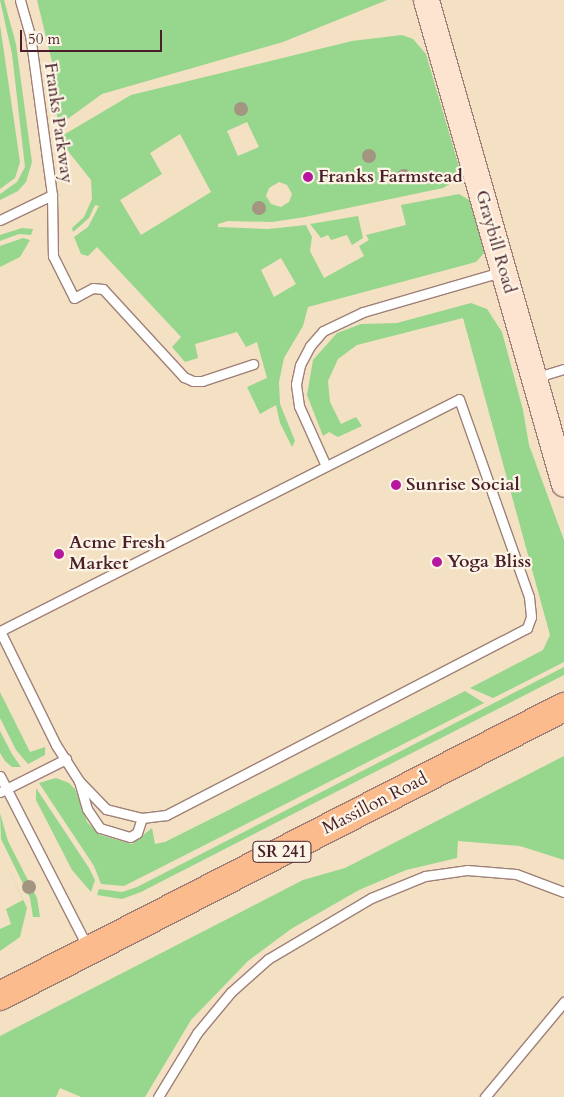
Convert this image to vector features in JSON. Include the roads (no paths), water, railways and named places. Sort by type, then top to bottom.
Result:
[{"type":"main road","name":"Massillon Road","points":[[0,996],[564,707]]},
{"type":"street","name":"Graybill Road","points":[[426,0],[534,378],[561,459],[564,484]]},
{"type":"lane","name":"Franks Parkway","points":[[0,220],[52,195],[30,35],[20,0]]},
{"type":"lane","points":[[52,195],[53,256],[74,298],[93,288],[103,289],[184,377],[193,381],[202,381],[253,364]]},
{"type":"lane","points":[[326,466],[299,406],[296,384],[300,365],[322,331],[340,320],[363,312],[504,272]]},
{"type":"lane","points":[[534,378],[564,369]]},
{"type":"lane","points":[[458,399],[529,597],[531,617],[527,628],[186,805],[166,815],[142,818],[106,808],[79,781],[56,745],[0,631],[458,399]]},
{"type":"lane","points":[[3,790],[66,759]]},
{"type":"lane","points":[[0,776],[3,790],[89,951]]},
{"type":"lane","points":[[79,781],[87,809],[100,828],[130,838],[137,833],[142,818]]},
{"type":"lane","points":[[158,1097],[197,1033],[231,992],[268,959],[371,898],[425,876],[467,870],[516,874],[564,892]]},
{"type":"lane","points":[[485,1097],[564,1002]]},
{"type":"place","name":"Franks Farmstead","points":[[308,177]]},
{"type":"place","name":"Sunrise Social","points":[[396,485]]},
{"type":"place","name":"Acme Fresh Market","points":[[59,554]]},
{"type":"place","name":"Yoga Bliss","points":[[437,562]]}]
